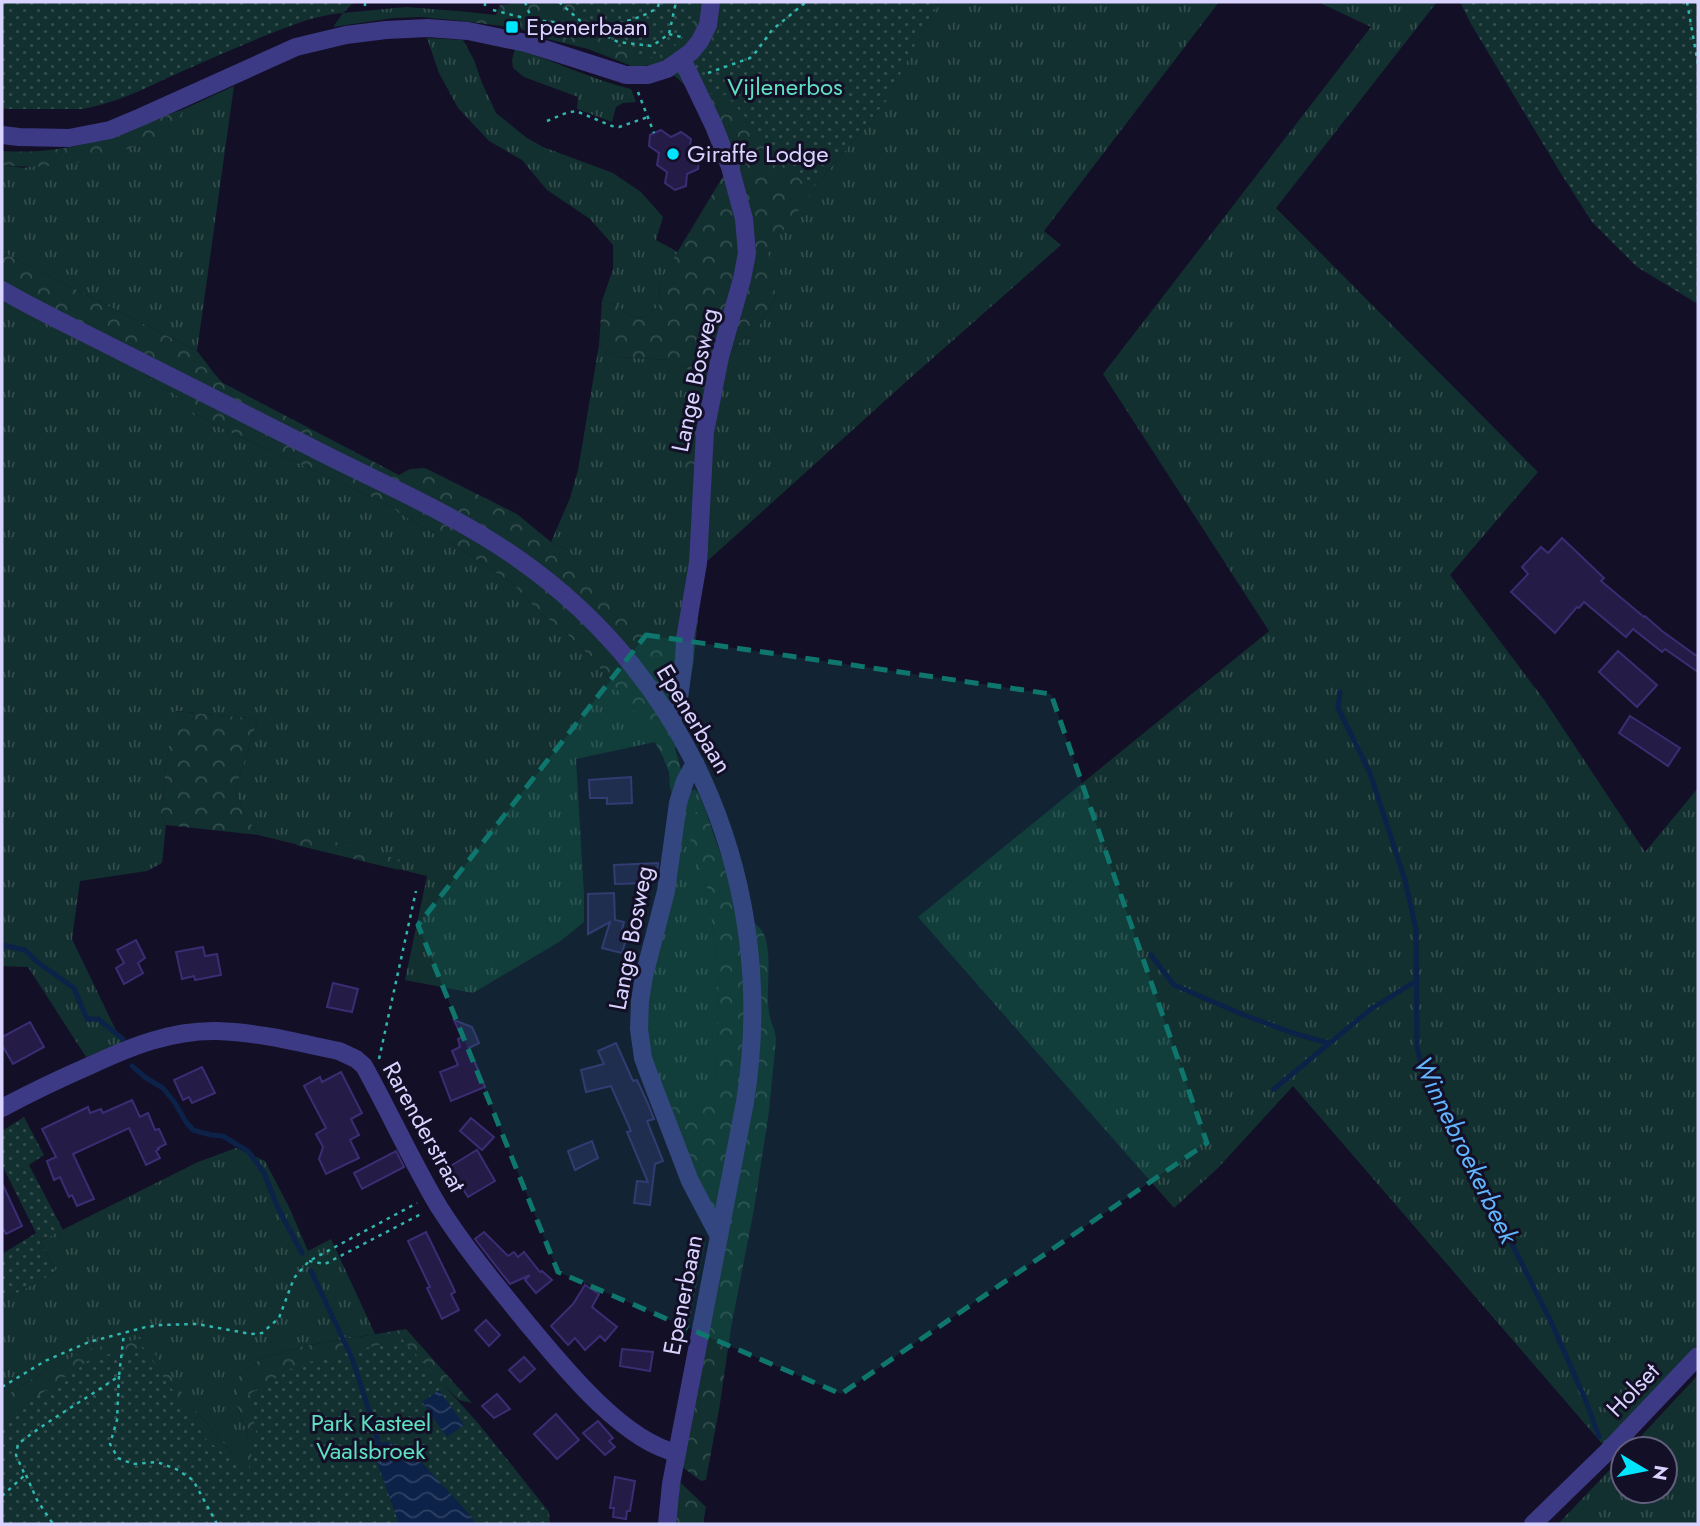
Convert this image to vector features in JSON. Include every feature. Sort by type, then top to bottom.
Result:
[{"type":"street","points":[[2,135],[19,138],[69,138],[110,130],[296,47],[346,35],[386,30],[428,28],[475,33],[526,43],[619,73],[634,76],[658,73],[682,59],[700,41],[708,25],[711,2]]},
{"type":"street","name":"Lange Bosweg","points":[[670,718],[677,713],[680,702],[685,639],[698,563],[705,432],[720,357],[747,253],[744,219],[730,167],[682,59]]},
{"type":"street","name":"Epenerbaan","points":[[2,290],[439,512],[517,558],[561,592],[600,630],[652,689],[695,763],[717,811],[735,865],[746,921],[752,991],[752,1034],[748,1080],[671,1483],[667,1524]]},
{"type":"street","name":"Lange Bosweg","points":[[695,763],[681,790],[678,803],[666,891],[644,976],[639,1029],[643,1058],[690,1181],[719,1236]]},
{"type":"street","name":"Rarenderstraat","points":[[2,1108],[128,1048],[194,1031],[256,1035],[339,1051],[356,1059],[364,1066],[453,1230],[481,1267],[579,1383],[632,1432],[654,1445],[677,1453]]},
{"type":"street","name":"Holset","points":[[1538,1520],[1698,1356]]},
{"type":"path","points":[[135,2],[140,2]]},
{"type":"path","points":[[525,2],[532,20]]},
{"type":"path","points":[[559,2],[585,25]]},
{"type":"path","points":[[594,28],[621,23],[650,13],[658,7],[659,2]]},
{"type":"path","points":[[493,10],[532,20],[585,25],[618,42],[652,46],[669,34],[676,2]]},
{"type":"path","points":[[692,78],[750,58],[772,30],[806,2]]},
{"type":"path","points":[[1687,2],[1698,64]]},
{"type":"path","points":[[634,76],[654,133]]},
{"type":"path","points":[[547,121],[576,111],[619,127],[648,117]]},
{"type":"path","points":[[373,1083],[416,891]]},
{"type":"path","points":[[2,1387],[45,1361],[89,1342],[124,1332],[161,1325],[197,1324],[251,1334],[262,1333],[279,1318],[295,1278],[309,1261],[435,1200]]},
{"type":"path","points":[[309,1261],[325,1264],[333,1261],[435,1200]]},
{"type":"path","points":[[124,1332],[117,1420],[110,1444],[118,1458],[133,1465],[157,1462],[176,1469],[193,1480],[217,1524]]},
{"type":"path","points":[[53,1524],[37,1500],[16,1455],[18,1444],[42,1425],[119,1376]]},
{"type":"path","points":[[2,1496],[25,1475]]},
{"type":"highlighted area","points":[[646,635],[1051,694],[1207,1143],[841,1394],[558,1272],[418,925]]},
{"type":"green space","points":[[2,2],[354,2],[343,13],[314,18],[286,28],[104,104],[83,109],[2,109]]},
{"type":"green space","name":"Vijlenerbos","points":[[512,2],[941,2],[922,30],[887,100],[824,176],[768,251],[776,298],[758,327],[733,348],[723,370],[715,401],[708,479],[686,469],[678,454],[678,430],[691,419],[698,397],[687,368],[669,360],[618,357],[599,345],[602,301],[615,304],[630,316],[643,318],[659,306],[660,281],[725,173],[690,90],[658,64],[634,67],[588,49],[543,38],[518,28],[462,21],[458,11],[496,15],[500,5]]},
{"type":"green space","points":[[569,2],[696,2],[693,21],[684,36],[671,49],[654,58],[613,47]]},
{"type":"green space","points":[[724,2],[941,2],[921,30],[887,100],[823,176],[821,175],[811,192],[726,95],[705,93],[695,72],[695,65],[716,36]]},
{"type":"green space","points":[[941,2],[1219,2],[1044,231],[1061,245],[703,565],[694,659],[651,632],[604,596],[568,550],[551,542],[570,498],[578,470],[599,345],[618,357],[669,360],[687,368],[698,397],[691,419],[678,430],[708,461],[723,370],[733,348],[758,327],[776,298],[767,251],[887,100],[922,30]]},
{"type":"green space","points":[[1318,2],[1437,2],[1276,208],[1538,472],[1450,575],[1545,701],[1645,852],[1698,788],[1698,1344],[1616,1435],[1609,1435],[1609,1443],[1605,1447],[1293,1086],[1218,1168],[1174,1208],[918,917],[1269,631],[1103,374],[1371,27]]},
{"type":"green space","points":[[1460,2],[1698,2],[1698,304],[1637,267],[1592,222]]},
{"type":"green space","points":[[406,7],[458,11],[462,21],[421,17],[393,18],[333,27],[343,13]]},
{"type":"green space","points":[[427,38],[463,40],[496,113],[543,147],[613,173],[641,192],[663,217],[656,240],[678,252],[660,281],[659,306],[643,318],[630,316],[615,304],[602,301],[613,269],[613,245],[590,219],[547,190],[522,160],[489,141],[458,108],[439,73]]},
{"type":"green space","points":[[515,48],[631,89],[636,102],[623,103],[616,107],[612,122],[577,109],[578,97],[524,77],[513,68]]},
{"type":"green space","points":[[234,86],[197,351],[2,252],[2,165],[24,168],[170,130],[184,109]]},
{"type":"green space","points":[[184,109],[169,131],[114,154],[77,163],[39,167],[2,165],[2,151],[38,151],[74,146]]},
{"type":"green space","points":[[2,252],[197,351],[223,383],[399,475],[410,469],[425,468],[517,514],[551,542],[568,550],[605,596],[651,632],[694,659],[683,724],[675,749],[682,773],[674,802],[669,772],[645,724],[591,657],[540,613],[512,583],[393,507],[195,414],[175,394],[139,369],[2,294]]},
{"type":"green space","points":[[2,294],[139,369],[175,394],[195,414],[393,507],[512,583],[540,613],[591,657],[645,724],[655,742],[576,759],[584,922],[559,942],[473,993],[405,980],[427,876],[258,835],[244,813],[235,790],[258,719],[176,711],[166,764],[161,813],[166,825],[162,863],[147,871],[80,881],[72,939],[122,1043],[86,1057],[28,967],[2,966]]},
{"type":"green space","points":[[175,711],[258,719],[235,790],[244,813],[258,835],[166,825],[161,813]]},
{"type":"green space","points":[[694,789],[705,809],[693,813],[692,847],[706,880],[719,973],[716,1086],[705,1102],[681,1102],[667,1111],[655,1080],[644,1011],[686,796]]},
{"type":"green space","points":[[705,809],[744,922],[754,923],[766,939],[768,1003],[776,1039],[769,1111],[754,1209],[706,1480],[701,1481],[669,1457],[717,1224],[667,1111],[681,1102],[705,1102],[716,1086],[719,973],[706,880],[692,847],[688,826],[693,813]]},
{"type":"green space","points":[[302,833],[401,860],[399,870],[296,845]]},
{"type":"green space","points":[[24,1117],[44,1155],[29,1165],[63,1230],[40,1241],[56,1272],[2,1301],[2,1254],[36,1233],[2,1165],[2,1131]]},
{"type":"green space","points":[[236,1148],[265,1161],[308,1251],[331,1239],[375,1334],[304,1346],[260,1359],[237,1378],[237,1406],[248,1434],[237,1459],[189,1403],[50,1368],[2,1398],[2,1301],[56,1272],[40,1241],[198,1162]]},
{"type":"green space","points":[[693,1241],[705,1243],[682,1356],[676,1356]]},
{"type":"green space","points":[[406,1329],[472,1403],[459,1400],[431,1373],[335,1473],[2,1476],[2,1398],[50,1368],[89,1349],[144,1338],[189,1403],[236,1458],[248,1434],[237,1406],[237,1378],[260,1359],[304,1346]]},
{"type":"green space","name":"Park Kasteel Vaalsbroek","points":[[402,1339],[478,1423],[549,1512],[550,1524],[2,1524],[2,1421],[92,1358],[143,1347],[206,1439],[248,1473],[256,1431],[248,1395],[297,1365]]},
{"type":"green space","points":[[1698,1375],[1698,1524],[1558,1524],[1609,1471],[1609,1505],[1679,1505],[1679,1435],[1642,1435]]},
{"type":"green space","points":[[680,1482],[706,1507],[703,1524],[675,1524]]},
{"type":"water","points":[[439,1390],[464,1425],[447,1437],[422,1402]]},
{"type":"water","points":[[387,1442],[414,1454],[471,1516],[475,1524],[399,1524],[377,1462],[378,1443]]},
{"type":"building","points":[[661,130],[671,137],[681,132],[691,139],[689,151],[699,158],[698,169],[687,174],[686,186],[675,190],[665,183],[667,172],[657,165],[659,153],[649,146],[650,135]]},
{"type":"building","points":[[1562,538],[1604,578],[1601,581],[1698,657],[1698,672],[1665,649],[1662,652],[1633,629],[1626,637],[1584,602],[1555,633],[1511,592],[1528,574],[1522,567],[1541,547],[1548,553]]},
{"type":"building","points":[[1618,651],[1657,685],[1637,707],[1599,672]]},
{"type":"building","points":[[1630,716],[1680,748],[1668,766],[1619,733]]},
{"type":"building","points":[[631,777],[632,803],[607,804],[607,798],[590,798],[589,780]]},
{"type":"building","points":[[658,863],[656,880],[647,880],[647,883],[615,884],[614,865]]},
{"type":"building","points":[[614,893],[615,920],[624,922],[622,930],[628,932],[622,953],[602,948],[610,922],[588,934],[588,894]]},
{"type":"building","points":[[136,940],[145,958],[138,963],[143,973],[124,984],[116,968],[124,963],[117,950]]},
{"type":"building","points":[[203,947],[205,956],[217,954],[221,975],[195,980],[194,976],[182,979],[176,952]]},
{"type":"building","points":[[333,983],[358,989],[352,1012],[327,1007]]},
{"type":"building","points":[[454,1020],[472,1027],[479,1043],[469,1048],[485,1087],[451,1101],[440,1072],[458,1065],[452,1051],[460,1047],[458,1039],[462,1037]]},
{"type":"building","points":[[30,1022],[44,1047],[13,1064],[2,1045],[2,1037]]},
{"type":"building","points":[[616,1043],[633,1081],[637,1080],[654,1119],[647,1121],[663,1161],[655,1164],[650,1205],[634,1203],[637,1181],[648,1182],[627,1132],[631,1131],[611,1086],[586,1092],[581,1070],[604,1064],[598,1051]]},
{"type":"building","points":[[202,1067],[215,1093],[192,1103],[189,1097],[183,1100],[174,1080]]},
{"type":"building","points":[[341,1072],[362,1113],[351,1119],[359,1135],[350,1140],[359,1158],[326,1174],[319,1159],[323,1147],[316,1134],[326,1128],[304,1086],[320,1077],[322,1082]]},
{"type":"building","points":[[132,1100],[140,1117],[148,1113],[155,1130],[159,1129],[166,1144],[156,1151],[160,1158],[146,1165],[129,1128],[73,1154],[94,1199],[77,1206],[72,1195],[69,1197],[60,1177],[54,1180],[47,1161],[56,1157],[42,1129],[88,1107],[90,1113],[101,1109],[103,1113]]},
{"type":"building","points":[[471,1118],[494,1137],[482,1150],[460,1131]]},
{"type":"building","points":[[592,1141],[598,1158],[575,1170],[568,1151]]},
{"type":"building","points":[[477,1150],[495,1181],[468,1197],[449,1167]]},
{"type":"building","points":[[396,1151],[404,1167],[362,1189],[354,1173]]},
{"type":"building","points":[[2,1183],[22,1226],[6,1234],[2,1227]]},
{"type":"building","points":[[426,1232],[455,1292],[451,1294],[459,1310],[442,1319],[408,1241]]},
{"type":"building","points":[[484,1232],[508,1256],[514,1252],[518,1257],[524,1252],[540,1272],[552,1280],[536,1293],[525,1280],[530,1275],[510,1284],[475,1239]]},
{"type":"building","points":[[585,1285],[599,1294],[592,1307],[617,1327],[605,1341],[600,1336],[585,1350],[575,1338],[568,1345],[551,1326],[573,1304]]},
{"type":"building","points":[[486,1320],[500,1335],[489,1346],[475,1330]]},
{"type":"building","points":[[622,1349],[653,1352],[650,1371],[620,1366]]},
{"type":"building","points":[[524,1357],[535,1369],[520,1382],[509,1370]]},
{"type":"building","points":[[497,1394],[510,1409],[494,1418],[482,1406]]},
{"type":"building","points":[[556,1414],[579,1440],[557,1459],[534,1434]]},
{"type":"building","points":[[598,1421],[613,1438],[609,1441],[615,1447],[605,1455],[583,1433]]},
{"type":"building","points":[[615,1477],[635,1481],[626,1519],[613,1517],[614,1508],[610,1508]]},
{"type":"waterway","name":"Winnebroekerbeek","points":[[1340,692],[1338,708],[1370,773],[1405,880],[1416,929],[1417,1047],[1423,1072],[1452,1124],[1552,1324],[1599,1437]]},
{"type":"waterway","points":[[2,945],[25,950],[74,988],[87,1019],[98,1019],[123,1039]]},
{"type":"waterway","points":[[1151,955],[1174,985],[1244,1015],[1328,1043]]},
{"type":"waterway","points":[[1274,1089],[1371,1009],[1416,981]]},
{"type":"waterway","points":[[132,1066],[163,1088],[193,1130],[223,1136],[249,1152],[264,1173],[278,1208],[302,1253]]},
{"type":"waterway","points":[[311,1271],[352,1358],[380,1447]]},
{"type":"place","name":"Epenerbaan","points":[[512,27]]},
{"type":"place","name":"Giraffe Lodge","points":[[673,154]]}]
